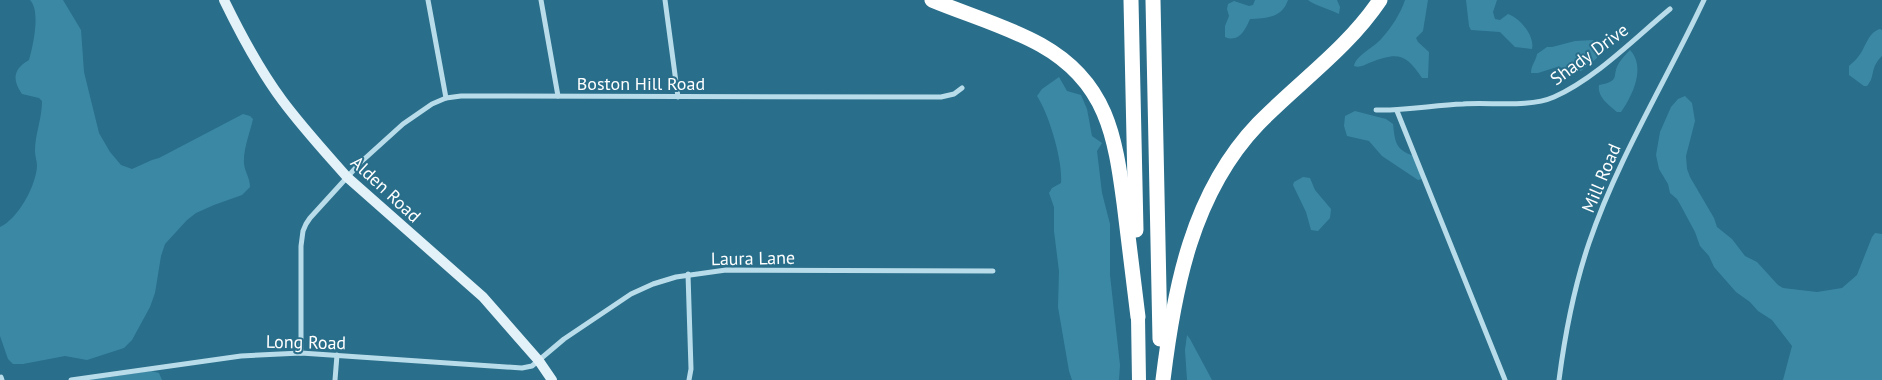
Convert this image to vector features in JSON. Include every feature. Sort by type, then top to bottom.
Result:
[{"type":"highway","points":[[932,0],[1041,45],[1072,68],[1096,97],[1109,124],[1118,156],[1138,317]]},
{"type":"highway","points":[[1131,0],[1139,380]]},
{"type":"highway","points":[[1153,0],[1162,380]]},
{"type":"highway","points":[[1162,380],[1170,319],[1181,272],[1200,215],[1218,180],[1245,139],[1270,112],[1340,50],[1359,29],[1380,0]]},
{"type":"main road","name":"Alden Road","points":[[224,0],[260,68],[282,100],[347,177],[483,297],[539,361],[552,380]]},
{"type":"street","points":[[428,0],[446,98]]},
{"type":"street","points":[[541,0],[558,96]]},
{"type":"street","points":[[665,0],[678,97]]},
{"type":"street","name":"Mill Road","points":[[1559,380],[1573,298],[1594,228],[1631,143],[1704,0]]},
{"type":"street","name":"Shady Drive","points":[[1376,110],[1397,111],[1454,104],[1521,103],[1549,99],[1567,90],[1594,72],[1670,9]]},
{"type":"street","name":"Boston Hill Road","points":[[301,353],[301,246],[303,231],[310,218],[347,177],[403,124],[432,104],[446,98],[460,96],[941,98],[954,94],[962,88]]},
{"type":"street","points":[[1397,111],[1504,380]]},
{"type":"street","name":"Laura Lane","points":[[539,361],[564,338],[632,294],[653,284],[688,274],[726,270],[994,271]]},
{"type":"street","points":[[688,274],[691,369],[689,380]]},
{"type":"street","name":"Long Road","points":[[71,380],[241,356],[301,353],[522,368],[532,366],[539,361]]},
{"type":"street","points":[[335,380],[337,355]]},
{"type":"shaded area","points":[[30,0],[63,0],[81,30],[84,72],[99,133],[110,152],[121,165],[132,169],[159,158],[243,114],[253,119],[244,158],[250,187],[242,195],[196,213],[187,220],[165,244],[161,256],[155,293],[150,307],[132,340],[124,348],[87,360],[65,356],[23,364],[13,364],[8,359],[0,336],[0,227],[13,217],[25,201],[30,192],[37,166],[35,145],[42,101],[39,98],[22,94],[16,79],[17,71],[29,60],[34,38],[36,20]]},
{"type":"shaded area","points":[[1255,0],[1288,0],[1278,14],[1250,19],[1244,31],[1238,37],[1225,37],[1225,26],[1229,16],[1228,4],[1234,1],[1249,6],[1253,5]]},
{"type":"shaded area","points":[[1308,0],[1337,0],[1340,7],[1339,14],[1314,4]]},
{"type":"shaded area","points":[[1405,0],[1428,0],[1423,31],[1416,38],[1429,52],[1428,78],[1422,78],[1405,59],[1394,56],[1379,59],[1358,67],[1354,66],[1358,58],[1389,30]]},
{"type":"shaded area","points":[[1466,0],[1497,0],[1493,12],[1495,19],[1500,20],[1508,14],[1522,23],[1529,33],[1532,49],[1515,47],[1500,32],[1471,30]]},
{"type":"shaded area","points":[[1880,29],[1882,30],[1882,56],[1875,65],[1870,82],[1867,86],[1864,86],[1849,75],[1849,66],[1861,53],[1872,34]]},
{"type":"shaded area","points":[[1593,40],[1596,43],[1597,58],[1581,71],[1557,67],[1538,73],[1531,73],[1537,54],[1547,47],[1575,41]]},
{"type":"shaded area","points":[[1630,50],[1637,64],[1636,81],[1630,98],[1621,112],[1617,112],[1602,97],[1599,85],[1611,82],[1615,77],[1619,63]]},
{"type":"shaded area","points":[[1059,77],[1067,91],[1081,95],[1087,109],[1092,136],[1102,143],[1097,151],[1102,193],[1110,224],[1110,275],[1120,365],[1119,380],[1072,380],[1069,371],[1058,307],[1059,271],[1054,231],[1054,207],[1049,193],[1052,188],[1061,183],[1060,163],[1046,114],[1037,96],[1042,89]]},
{"type":"shaded area","points":[[1685,96],[1692,103],[1695,121],[1686,156],[1690,177],[1714,218],[1717,227],[1732,239],[1745,256],[1757,262],[1778,285],[1783,288],[1817,292],[1842,288],[1857,275],[1872,237],[1875,233],[1882,234],[1882,380],[1783,380],[1792,346],[1772,320],[1736,292],[1714,267],[1709,256],[1700,246],[1695,232],[1677,199],[1670,193],[1668,184],[1659,169],[1656,155],[1660,132],[1671,107],[1678,99]]},
{"type":"shaded area","points":[[1355,111],[1386,119],[1393,124],[1397,144],[1403,151],[1414,156],[1422,179],[1418,180],[1382,156],[1369,141],[1347,136],[1344,126],[1345,116]]},
{"type":"shaded area","points":[[1303,177],[1310,178],[1315,190],[1331,209],[1330,218],[1318,231],[1311,230],[1306,212],[1293,185],[1294,182]]},
{"type":"shaded area","points":[[1187,335],[1212,380],[1187,380],[1185,350]]},
{"type":"shaded area","points":[[151,371],[159,373],[162,380],[74,380],[110,377]]}]
